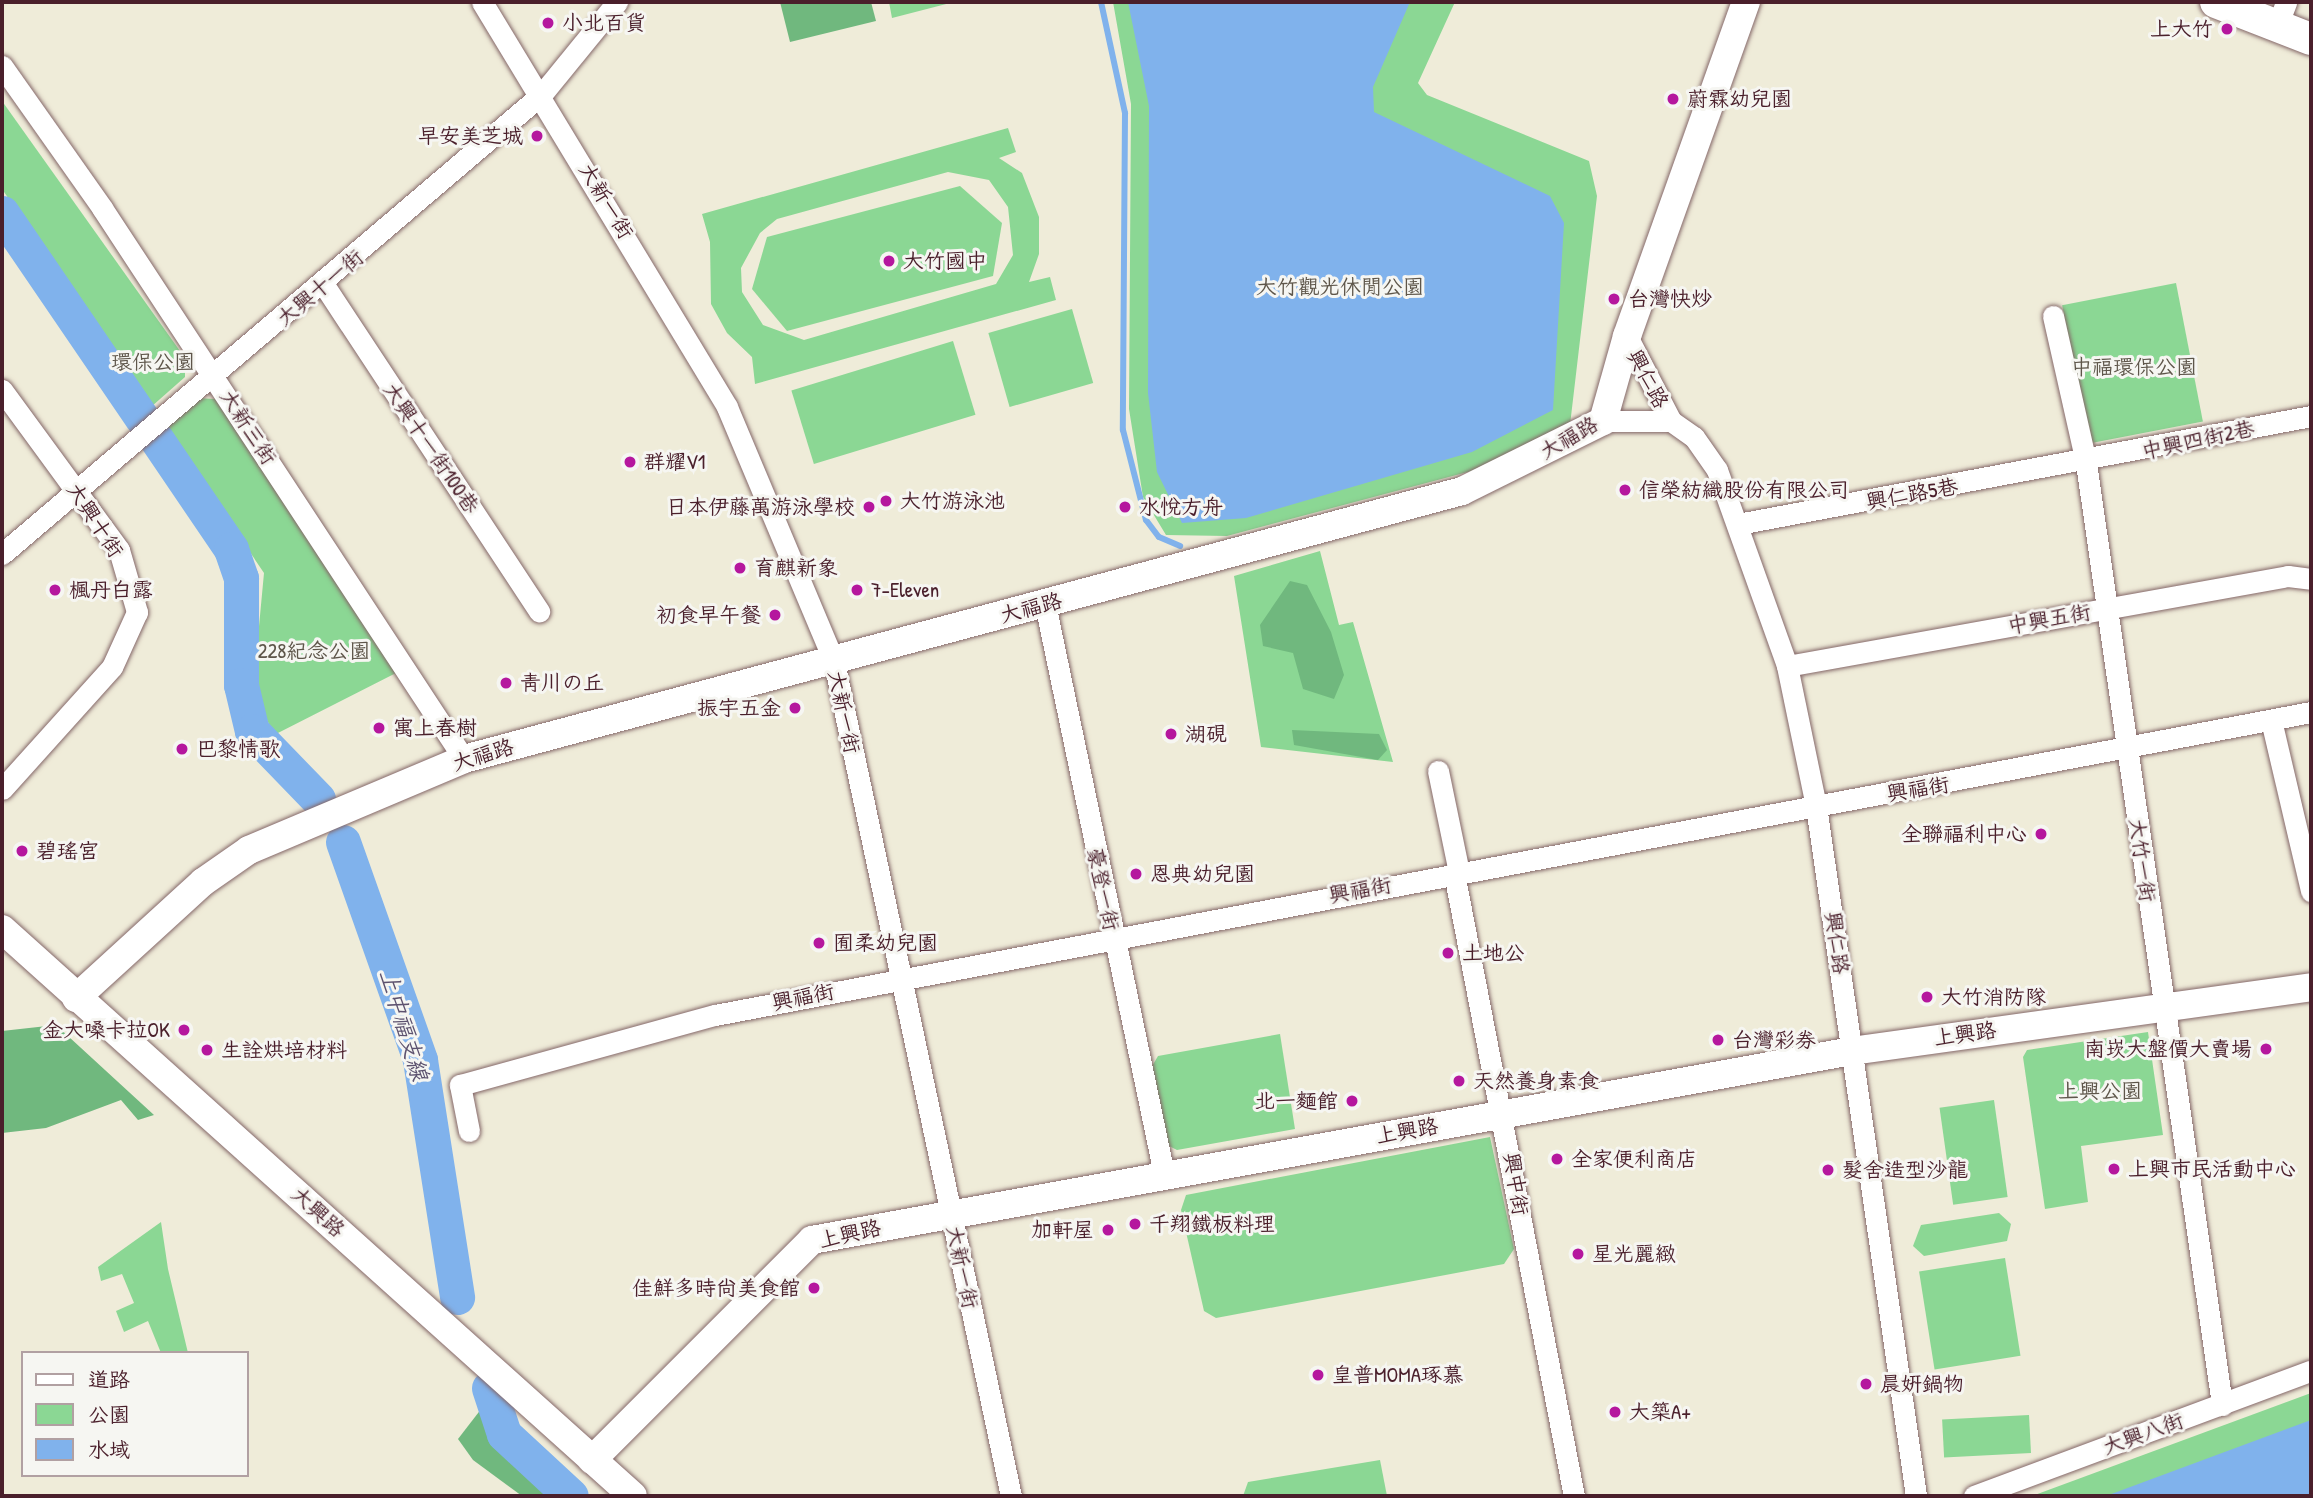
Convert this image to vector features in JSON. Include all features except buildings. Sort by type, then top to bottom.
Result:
[{"type":"main road","points":[[2217,2],[2282,14],[2311,39]]},
{"type":"street","name":"大新一街","points":[[481,2],[542,94],[727,407],[834,662],[1011,1496]]},
{"type":"street","name":"大興十一街","points":[[2,554],[324,285],[542,94],[617,2]]},
{"type":"street","name":"大福路","points":[[76,998],[203,882],[249,850],[464,759],[834,662],[1462,491],[1603,421],[1627,336],[1746,2]]},
{"type":"street","name":"大新三街","points":[[2,66],[214,376],[464,759]]},
{"type":"street","name":"大興十一街100巷","points":[[324,285],[539,611]]},
{"type":"street","name":"大竹一街","points":[[2053,316],[2086,463],[2222,1405]]},
{"type":"street","name":"興仁路","points":[[1627,336],[1671,421],[1694,437],[1717,470],[1787,666],[1816,806],[1916,1496]]},
{"type":"street","name":"大興十街","points":[[2,390],[119,550],[137,612],[112,667],[2,789]]},
{"type":"street","name":"中興四街2巷","points":[[2086,463],[2311,416]]},
{"type":"street","name":"興仁路","points":[[1603,421],[1671,421]]},
{"type":"street","name":"興仁路5巷","points":[[1738,524],[2086,463]]},
{"type":"street","name":"中興五街","points":[[1787,666],[2288,576],[2311,579]]},
{"type":"street","name":"豪登一街","points":[[1045,604],[1164,1174]]},
{"type":"street","name":"興福街","points":[[469,1131],[460,1085],[715,1015],[2311,712]]},
{"type":"street","points":[[2271,720],[2311,891]]},
{"type":"street","name":"興中街","points":[[1438,771],[1505,1114],[1574,1496]]},
{"type":"street","name":"大興路","points":[[2,929],[633,1496]]},
{"type":"street","name":"上興路","points":[[592,1460],[812,1240],[951,1212],[1852,1051],[2311,987]]},
{"type":"street","name":"大興八街","points":[[1974,1496],[2311,1371]]},
{"type":"green space","points":[[780,2],[871,2],[876,21],[790,42]]},
{"type":"green space","points":[[889,2],[954,2],[892,18]]},
{"type":"green space","name":"大竹觀光休閒公園","points":[[1113,2],[1455,2],[1418,83],[1427,95],[1589,161],[1597,196],[1570,425],[1479,469],[1227,536],[1166,535],[1143,497],[1129,409],[1131,104]]},
{"type":"green space","name":"環保公園","points":[[2,101],[185,358],[185,377],[151,407],[2,189]]},
{"type":"green space","points":[[1008,128],[1016,152],[999,158],[1022,173],[1039,217],[1039,254],[1029,282],[1050,277],[1056,300],[755,384],[752,357],[727,333],[711,304],[710,242],[702,214]],"holes":[[[948,172],[989,180],[1008,207],[1013,255],[996,284],[804,340],[763,325],[742,292],[741,268],[760,233],[777,219]]]},
{"type":"green space","points":[[960,186],[1002,223],[993,276],[787,331],[752,289],[767,237]]},
{"type":"green space","name":"中福環保公園","points":[[2176,283],[2203,421],[2089,444],[2062,305]]},
{"type":"green space","points":[[1072,309],[1093,383],[1010,407],[988,333]]},
{"type":"green space","points":[[953,341],[976,415],[814,464],[791,390]]},
{"type":"green space","name":"228紀念公園","points":[[195,398],[216,399],[396,673],[274,735],[253,690],[264,573],[165,426]]},
{"type":"green space","points":[[1320,551],[1339,625],[1353,622],[1393,762],[1261,747],[1234,576]]},
{"type":"green space","points":[[1290,581],[1307,585],[1331,632],[1344,675],[1334,699],[1303,689],[1293,653],[1263,646],[1260,625]]},
{"type":"green space","points":[[1292,730],[1379,734],[1387,750],[1378,760],[1294,745]]},
{"type":"green space","points":[[56,1025],[154,1115],[138,1120],[121,1100],[46,1128],[2,1133],[2,1031]]},
{"type":"green space","name":"上興公園","points":[[2148,1032],[2163,1135],[2081,1146],[2088,1202],[2045,1209],[2023,1057],[2027,1050]]},
{"type":"green space","points":[[1280,1034],[1295,1129],[1177,1150],[1167,1145],[1151,1068],[1158,1056]]},
{"type":"green space","points":[[1994,1100],[2008,1197],[1953,1205],[1940,1108]]},
{"type":"green space","points":[[1490,1137],[1514,1249],[1504,1264],[1216,1318],[1204,1311],[1181,1210],[1186,1195]]},
{"type":"green space","points":[[1999,1213],[2011,1224],[2007,1241],[1924,1256],[1913,1246],[1921,1225]]},
{"type":"green space","points":[[161,1222],[168,1269],[188,1351],[160,1351],[148,1321],[124,1332],[116,1311],[134,1303],[122,1274],[101,1281],[98,1267]]},
{"type":"green space","points":[[2005,1258],[2020,1356],[1935,1369],[1919,1272]]},
{"type":"green space","points":[[2311,1393],[2311,1496],[2032,1496]]},
{"type":"green space","points":[[485,1404],[570,1486],[561,1496],[522,1496],[473,1460],[458,1439]]},
{"type":"green space","points":[[2029,1415],[2031,1453],[1944,1458],[1942,1420]]},
{"type":"green space","points":[[1380,1460],[1387,1496],[1243,1496],[1248,1482]]},
{"type":"water","name":"大竹觀光休閒公園","points":[[1128,2],[1410,2],[1373,87],[1374,112],[1550,196],[1564,223],[1553,410],[1472,452],[1246,518],[1182,523],[1157,472],[1148,393],[1149,106]]},
{"type":"water","points":[[2311,1420],[2311,1496],[2106,1496]]},
{"type":"waterway","points":[[1101,2],[1125,113],[1123,430],[1146,520],[1159,537],[1180,546]]},
{"type":"waterway","points":[[2,213],[142,418]]},
{"type":"waterway","points":[[157,440],[231,549],[241,578],[241,685],[252,731],[318,799]]},
{"type":"waterway","name":"上中福支線","points":[[343,842],[420,1060],[457,1297]]},
{"type":"waterway","name":"上中福支線","points":[[489,1388],[504,1434],[571,1496]]},
{"type":"place","name":"小北百貨","points":[[548,23]]},
{"type":"place","name":"上大竹","points":[[2227,29]]},
{"type":"place","name":"蔚霖幼兒園","points":[[1673,99]]},
{"type":"place","name":"早安美芝城","points":[[537,136]]},
{"type":"place","name":"大竹國中","points":[[889,261]]},
{"type":"place","name":"台灣快炒","points":[[1614,299]]},
{"type":"place","name":"群耀V1","points":[[630,462]]},
{"type":"place","name":"信榮紡織股份有限公司","points":[[1625,490]]},
{"type":"place","name":"大竹游泳池","points":[[886,501]]},
{"type":"place","name":"日本伊藤萬游泳學校","points":[[869,507]]},
{"type":"place","name":"水悅方舟","points":[[1125,507]]},
{"type":"place","name":"育麒新象","points":[[740,568]]},
{"type":"place","name":"楓丹白露","points":[[55,590]]},
{"type":"place","name":"7-Eleven","points":[[857,590]]},
{"type":"place","name":"初食早午餐","points":[[775,615]]},
{"type":"place","name":"青川の丘","points":[[506,683]]},
{"type":"place","name":"振宇五金","points":[[795,708]]},
{"type":"place","name":"寓上春樹","points":[[379,728]]},
{"type":"place","name":"湖硯","points":[[1171,734]]},
{"type":"place","name":"巴黎情歌","points":[[182,749]]},
{"type":"place","name":"全聯福利中心","points":[[2041,834]]},
{"type":"place","name":"碧瑤宮","points":[[22,851]]},
{"type":"place","name":"恩典幼兒園","points":[[1136,874]]},
{"type":"place","name":"囿柔幼兒園","points":[[819,943]]},
{"type":"place","name":"土地公","points":[[1448,953]]},
{"type":"place","name":"大竹消防隊","points":[[1927,997]]},
{"type":"place","name":"金大嗓卡拉OK","points":[[184,1030]]},
{"type":"place","name":"台灣彩券","points":[[1718,1040]]},
{"type":"place","name":"南崁大盤價大賣場","points":[[2266,1049]]},
{"type":"place","name":"生詮烘培材料","points":[[207,1050]]},
{"type":"place","name":"天然養身素食","points":[[1459,1081]]},
{"type":"place","name":"北一麵館","points":[[1352,1101]]},
{"type":"place","name":"全家便利商店","points":[[1557,1159]]},
{"type":"place","name":"上興市民活動中心","points":[[2114,1169]]},
{"type":"place","name":"髮舍造型沙龍","points":[[1828,1170]]},
{"type":"place","name":"千翔鐵板料理","points":[[1135,1224]]},
{"type":"place","name":"加軒屋","points":[[1108,1230]]},
{"type":"place","name":"星光麗緻","points":[[1578,1254]]},
{"type":"place","name":"佳鮮多時尚美食館","points":[[814,1288]]},
{"type":"place","name":"皇普MOMA琢慕","points":[[1318,1375]]},
{"type":"place","name":"晨妍鍋物","points":[[1866,1384]]},
{"type":"place","name":"大築A+","points":[[1615,1412]]}]
